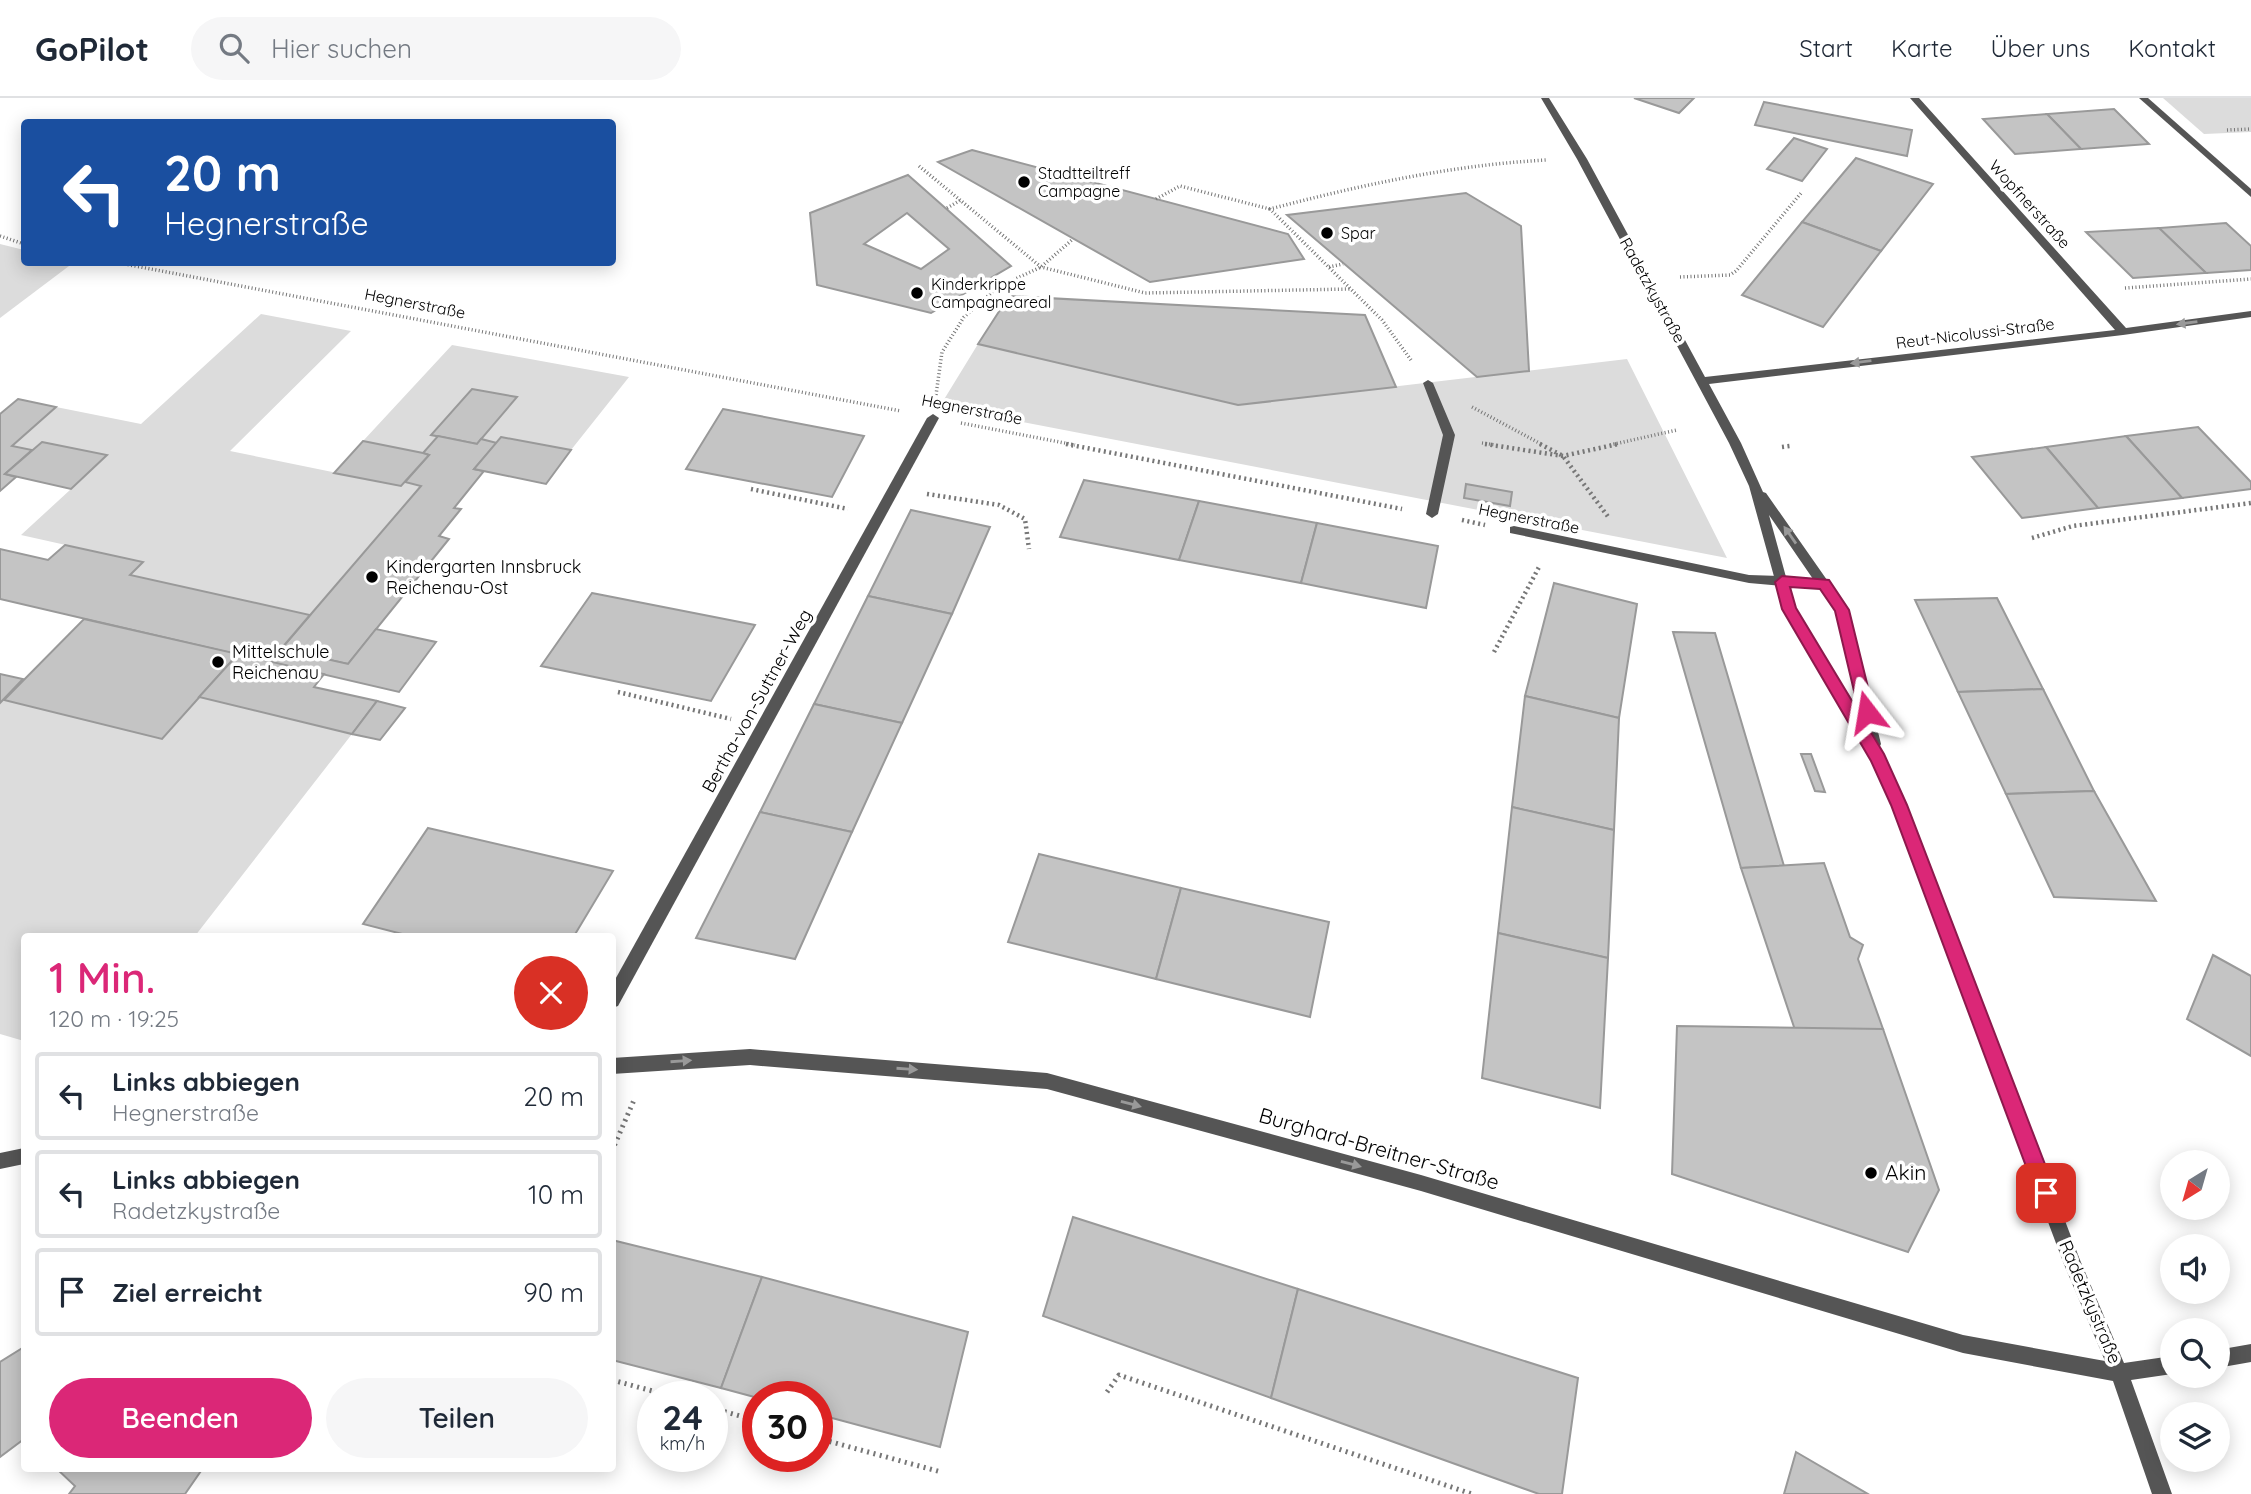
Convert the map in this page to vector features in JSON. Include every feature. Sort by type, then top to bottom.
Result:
[{"type":"street","name":"Radetzkystraße","points":[[1545,98],[1703,381],[1755,486],[1842,610],[1878,758]]},
{"type":"street","name":"Wopfnerstraße","points":[[1914,98],[2123,332]]},
{"type":"street","points":[[2143,98],[2251,194]]},
{"type":"street","name":"Reut-Nicolussi-Straße","points":[[1703,381],[2123,332],[2251,314]]},
{"type":"street","points":[[1428,383],[1448,435],[1432,514]]},
{"type":"street","name":"Bertha-von-Suttner-Weg","points":[[616,994],[933,418]]},
{"type":"street","name":"Radetzkystraße","points":[[1755,486],[1789,609],[1878,758],[1899,805],[2072,1262],[2119,1373],[2162,1494]]},
{"type":"street","name":"Hegnerstraße","points":[[1514,530],[1749,579],[1824,584]]},
{"type":"street","name":"Burghard-Breitner-Straße","points":[[616,1066],[750,1057],[1047,1081],[1421,1183],[1963,1344],[2119,1373],[2160,1367]]},
{"type":"street","points":[[0,1161],[21,1157]]},
{"type":"street","points":[[2230,1357],[2251,1353]]},
{"type":"path","points":[[1156,199],[1180,187],[1270,209],[1385,179],[1469,166],[1581,159]]},
{"type":"path","points":[[919,166],[1041,267],[1145,293],[1351,289]]},
{"type":"path","points":[[1698,276],[1730,275],[1737,271],[1802,192]]},
{"type":"path","points":[[947,208],[961,200]]},
{"type":"path","points":[[1270,209],[1382,320],[1428,383],[1563,456],[1637,556]]},
{"type":"path","points":[[0,236],[21,243]]},
{"type":"path","points":[[933,418],[942,352],[964,317],[998,288],[1041,267],[1073,239]]},
{"type":"path","points":[[1329,268],[1343,264]]},
{"type":"path","name":"Hegnerstraße","points":[[135,266],[1514,530]]},
{"type":"path","points":[[2116,289],[2251,279]]},
{"type":"path","points":[[1482,443],[1563,456],[1677,430]]},
{"type":"path","points":[[1782,447],[1790,446]]},
{"type":"path","points":[[895,488],[999,505],[1025,519],[1029,549]]},
{"type":"path","points":[[751,489],[879,516]]},
{"type":"path","points":[[2032,538],[2073,526],[2251,503]]},
{"type":"path","points":[[1494,652],[1555,539]]},
{"type":"path","points":[[618,692],[763,727]]},
{"type":"path","points":[[616,1141],[635,1096]]},
{"type":"path","points":[[1107,1392],[1119,1375],[1472,1494]]},
{"type":"path","points":[[616,1381],[637,1387]]},
{"type":"path","points":[[833,1442],[941,1472]]},
{"type":"shaded area","points":[[2163,98],[2251,98],[2251,132],[2204,134]]},
{"type":"shaded area","points":[[0,244],[21,249],[21,266],[69,266],[0,318]]},
{"type":"shaded area","points":[[261,314],[351,331],[230,451],[401,486],[405,482],[421,486],[310,615],[130,575],[142,562],[21,535],[107,456],[42,442],[32,450],[12,446],[56,407],[141,424]]},
{"type":"shaded area","points":[[978,344],[1238,405],[1627,359],[1727,558],[940,406]]},
{"type":"shaded area","points":[[452,345],[629,377],[571,450],[502,437],[497,443],[481,439],[516,397],[472,389],[431,435],[438,436],[423,453],[363,441]]},
{"type":"shaded area","points":[[199,697],[352,734],[197,933],[21,933],[21,1040],[0,1034],[0,703],[4,700],[162,739]]},
{"type":"building","points":[[1634,98],[1694,98],[1679,113]]},
{"type":"building","points":[[1764,102],[1912,130],[1907,156],[1755,125]]},
{"type":"building","points":[[2114,109],[2149,144],[2081,149],[2047,114]]},
{"type":"building","points":[[2047,114],[2081,149],[2015,154],[1983,119]]},
{"type":"building","points":[[1794,138],[1827,149],[1802,181],[1767,169]]},
{"type":"building","points":[[972,150],[1288,234],[1304,259],[1150,282],[938,162]]},
{"type":"building","points":[[1856,158],[1933,184],[1881,251],[1802,222]]},
{"type":"building","points":[[908,175],[1011,266],[931,313],[817,285],[810,213]],"holes":[[[907,213],[949,249],[921,269],[864,244]]]},
{"type":"building","points":[[1466,193],[1521,226],[1529,371],[1477,377],[1287,215]]},
{"type":"building","points":[[1802,222],[1881,251],[1823,327],[1742,295]]},
{"type":"building","points":[[2226,223],[2251,246],[2251,270],[2206,273],[2159,228]]},
{"type":"building","points":[[2159,228],[2206,273],[2133,278],[2086,232]]},
{"type":"building","points":[[1009,296],[1365,315],[1396,387],[1238,405],[978,344]]},
{"type":"building","points":[[472,389],[517,397],[477,444],[431,435]]},
{"type":"building","points":[[18,399],[56,407],[12,446],[32,450],[5,474],[16,477],[0,491],[0,414]]},
{"type":"building","points":[[723,409],[864,436],[832,497],[686,469]]},
{"type":"building","points":[[2198,427],[2251,482],[2251,489],[2182,498],[2126,436]]},
{"type":"building","points":[[438,436],[477,444],[481,439],[497,443],[474,469],[484,471],[454,508],[461,509],[439,536],[449,539],[348,664],[281,649],[421,486],[405,482],[429,455],[423,453]]},
{"type":"building","points":[[2126,436],[2182,498],[2098,508],[2046,447]]},
{"type":"building","points":[[501,437],[571,450],[546,484],[474,469]]},
{"type":"building","points":[[363,441],[429,455],[401,486],[334,473]]},
{"type":"building","points":[[42,442],[107,455],[71,489],[5,474]]},
{"type":"building","points":[[2046,447],[2098,508],[2022,518],[1972,457]]},
{"type":"building","points":[[1084,480],[1199,501],[1179,560],[1060,537]]},
{"type":"building","points":[[1466,484],[1512,492],[1510,506],[1464,498]]},
{"type":"building","points":[[1199,501],[1317,523],[1301,583],[1179,560]]},
{"type":"building","points":[[911,510],[990,527],[952,614],[868,596]]},
{"type":"building","points":[[1317,523],[1438,546],[1426,608],[1301,583]]},
{"type":"building","points":[[65,545],[143,562],[130,575],[310,615],[281,649],[348,664],[376,629],[436,642],[399,692],[0,599],[0,549],[48,560]]},
{"type":"building","points":[[1554,583],[1637,604],[1619,718],[1525,696]]},
{"type":"building","points":[[592,593],[755,625],[711,701],[541,666]]},
{"type":"building","points":[[868,596],[952,614],[902,723],[814,704]]},
{"type":"building","points":[[1997,598],[2043,689],[1958,692],[1915,600]]},
{"type":"building","points":[[84,619],[238,654],[162,739],[4,700]]},
{"type":"building","points":[[1673,632],[1715,633],[1784,866],[1741,868]]},
{"type":"building","points":[[238,654],[324,674],[314,687],[377,701],[352,734],[199,697]]},
{"type":"building","points":[[0,674],[23,679],[0,703]]},
{"type":"building","points":[[2043,689],[2094,791],[2006,794],[1958,692]]},
{"type":"building","points":[[1525,696],[1619,718],[1614,830],[1512,807]]},
{"type":"building","points":[[377,701],[405,708],[380,740],[352,734]]},
{"type":"building","points":[[814,704],[902,723],[852,832],[760,812]]},
{"type":"building","points":[[1801,754],[1811,754],[1825,792],[1815,791]]},
{"type":"building","points":[[2094,791],[2156,901],[2054,897],[2006,794]]},
{"type":"building","points":[[1512,807],[1614,830],[1608,958],[1498,933]]},
{"type":"building","points":[[760,812],[852,832],[795,959],[696,938]]},
{"type":"building","points":[[428,828],[613,871],[576,933],[398,933],[363,924]]},
{"type":"building","points":[[1039,854],[1181,888],[1156,979],[1008,942]]},
{"type":"building","points":[[1824,863],[1850,937],[1863,945],[1858,959],[1883,1029],[1795,1030],[1741,868]]},
{"type":"building","points":[[1181,888],[1329,922],[1310,1017],[1156,979]]},
{"type":"building","points":[[1498,933],[1608,958],[1600,1108],[1482,1078]]},
{"type":"building","points":[[2213,955],[2251,976],[2251,1056],[2187,1019]]},
{"type":"building","points":[[1677,1026],[1883,1029],[1939,1190],[1908,1252],[1672,1174]]},
{"type":"building","points":[[1073,1217],[1298,1289],[1271,1398],[1043,1316]]},
{"type":"building","points":[[616,1241],[762,1277],[724,1381],[694,1381],[616,1361]]},
{"type":"building","points":[[762,1277],[968,1332],[940,1447],[833,1418],[833,1381],[742,1381],[742,1394],[728,1390],[728,1381],[724,1381]]},
{"type":"building","points":[[1298,1289],[1578,1378],[1562,1494],[1539,1494],[1271,1398]]},
{"type":"building","points":[[21,1349],[21,1441],[0,1457],[0,1362]]},
{"type":"building","points":[[1796,1452],[1868,1494],[1784,1494]]},
{"type":"building","points":[[60,1472],[200,1472],[185,1494],[69,1494],[75,1486]]},
{"type":"place","name":"Stadtteiltreff Campagne","points":[[1024,182]]},
{"type":"place","name":"Spar","points":[[1327,233]]},
{"type":"place","name":"Kinderkrippe Campagneareal","points":[[917,293]]},
{"type":"place","name":"Kindergarten Innsbruck Reichenau-Ost","points":[[372,577]]},
{"type":"place","name":"Mittelschule Reichenau","points":[[218,662]]},
{"type":"place","name":"Akin","points":[[1871,1173]]},
{"type":"route","points":[[1867,712],[1842,610],[1824,584],[1782,582],[1789,609],[1878,758],[1899,805],[2046,1193]]}]
